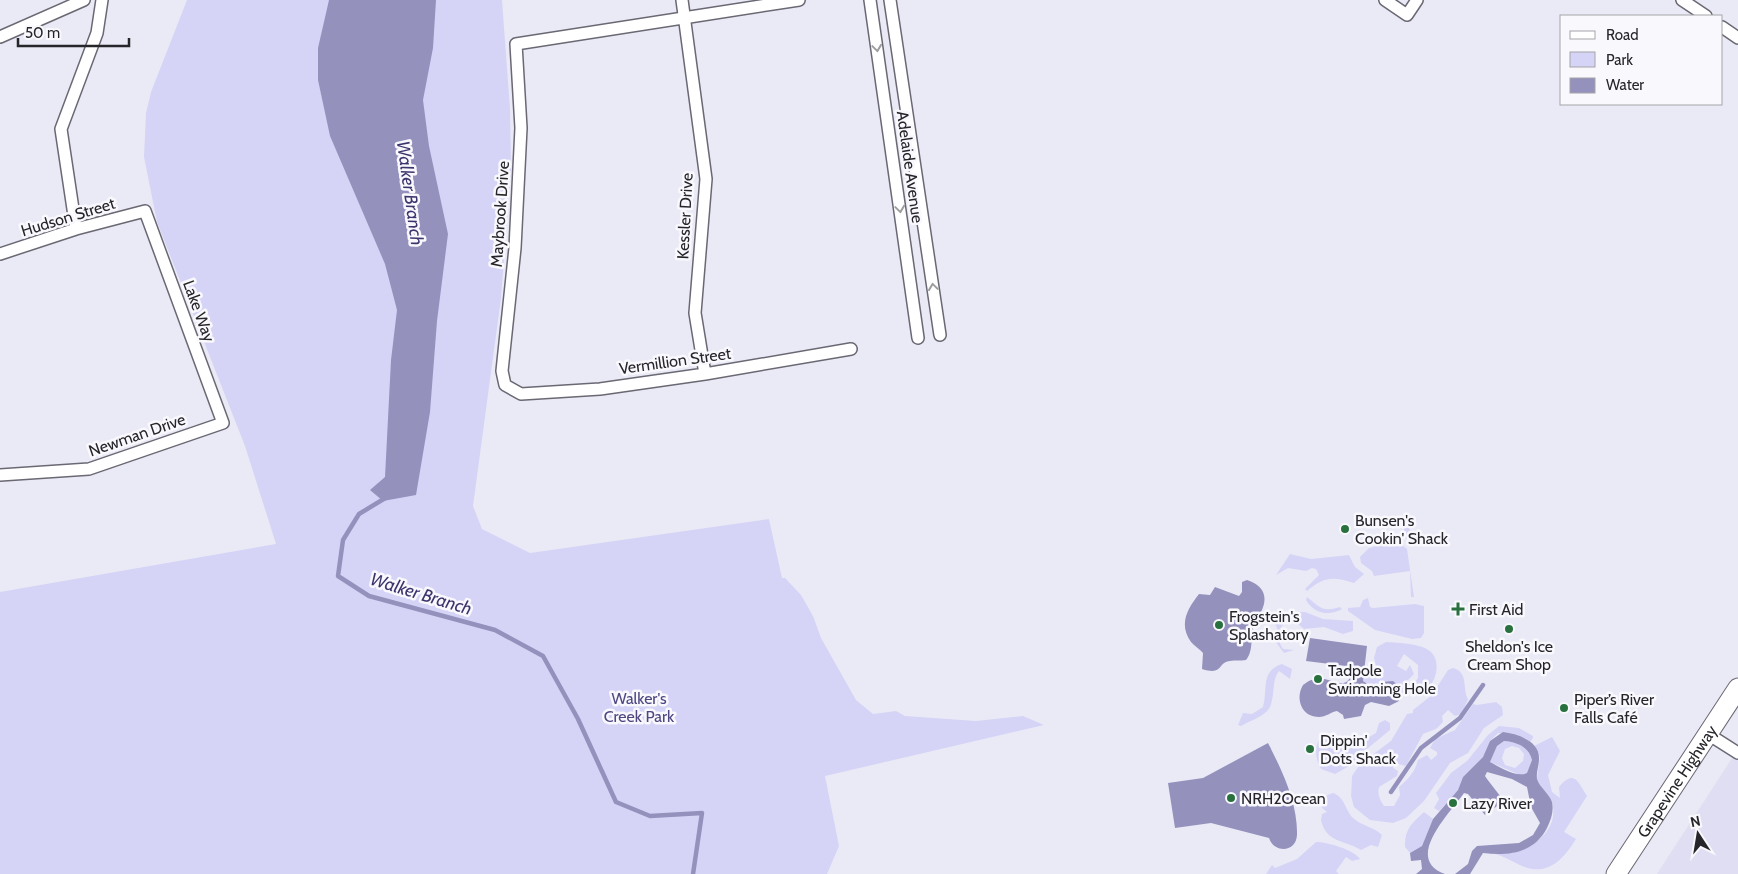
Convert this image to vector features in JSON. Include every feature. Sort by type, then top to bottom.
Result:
[{"type":"main road","name":"Grapevine Highway","points":[[1616,874],[1738,688]]},
{"type":"street","points":[[0,37],[84,0]]},
{"type":"street","points":[[76,229],[61,129],[97,33],[102,0]]},
{"type":"street","name":"Kessler Drive","points":[[682,0],[706,179],[695,313],[705,374]]},
{"type":"street","points":[[684,18],[799,0]]},
{"type":"street","name":"Adelaide Avenue","points":[[870,0],[918,338]]},
{"type":"street","name":"Adelaide Avenue","points":[[890,0],[940,335]]},
{"type":"street","points":[[1385,0],[1406,15],[1417,0]]},
{"type":"street","points":[[1682,0],[1704,15]]},
{"type":"street","name":"Maybrook Drive","points":[[505,385],[503,358],[515,248],[521,128],[516,44],[684,18]]},
{"type":"street","points":[[1723,28],[1738,38]]},
{"type":"street","name":"Hudson Street","points":[[0,254],[76,229],[145,211]]},
{"type":"street","name":"Lake Way","points":[[145,211],[223,423]]},
{"type":"street","name":"Vermillion Street","points":[[505,385],[521,394],[600,388],[705,374],[850,349]]},
{"type":"street","name":"Newman Drive","points":[[0,475],[88,469],[223,423]]},
{"type":"street","points":[[1708,734],[1738,753]]},
{"type":"shaded area","points":[[1738,749],[1738,874],[1657,874]]},
{"type":"green space","name":"Walker's Creek Park","points":[[187,0],[502,0],[510,109],[511,168],[501,298],[473,506],[482,529],[530,553],[769,519],[782,578],[785,578],[801,595],[813,616],[821,638],[856,700],[873,714],[896,711],[905,716],[976,721],[1023,716],[1044,725],[825,776],[839,846],[827,874],[0,874],[0,592],[276,544],[245,446],[157,222],[144,157],[146,113],[151,92]]},
{"type":"green space","points":[[1407,518],[1411,535],[1408,539],[1399,536],[1404,531],[1404,521]]},
{"type":"green space","points":[[1389,543],[1401,544],[1407,549],[1414,597],[1411,597],[1410,571],[1374,576],[1372,571],[1361,563],[1360,557],[1369,548]]},
{"type":"green space","points":[[1290,554],[1311,559],[1349,555],[1355,567],[1364,574],[1354,583],[1340,579],[1329,579],[1318,583],[1307,591],[1305,589],[1319,575],[1316,569],[1312,568],[1306,571],[1288,568],[1276,575]]},
{"type":"green space","points":[[1307,597],[1321,608],[1334,609],[1340,607],[1342,609],[1332,613],[1317,611],[1306,600]]},
{"type":"green space","points":[[1368,598],[1370,607],[1373,608],[1415,604],[1424,606],[1424,633],[1421,638],[1412,639],[1375,630],[1348,611],[1348,608],[1360,607],[1363,600]]},
{"type":"green space","points":[[1295,612],[1305,612],[1323,619],[1353,621],[1353,631],[1343,634],[1324,627],[1304,629],[1296,622],[1286,622],[1280,628],[1278,634],[1279,641],[1283,649],[1294,650],[1284,653],[1275,641],[1277,627],[1273,623],[1273,618]]},
{"type":"green space","points":[[1386,642],[1417,645],[1432,653],[1437,666],[1436,673],[1434,680],[1425,691],[1413,696],[1408,691],[1418,678],[1418,665],[1404,654],[1397,666],[1406,671],[1410,665],[1414,674],[1404,684],[1403,694],[1393,681],[1373,688],[1363,681],[1363,677],[1369,675],[1376,666],[1374,658],[1377,647]]},
{"type":"green space","points":[[1282,664],[1292,669],[1290,679],[1279,671],[1276,676],[1273,698],[1266,712],[1241,726],[1238,725],[1243,713],[1252,714],[1263,707],[1266,682],[1270,671]]},
{"type":"green space","points":[[1453,668],[1458,670],[1463,677],[1468,699],[1462,714],[1455,716],[1448,710],[1442,716],[1443,722],[1436,729],[1423,734],[1406,766],[1394,763],[1393,768],[1398,771],[1397,776],[1379,787],[1379,797],[1384,806],[1394,806],[1400,795],[1399,787],[1411,775],[1418,760],[1427,755],[1431,760],[1437,755],[1437,752],[1430,748],[1435,739],[1455,730],[1473,704],[1496,702],[1502,707],[1503,715],[1484,728],[1468,753],[1450,763],[1424,801],[1406,818],[1393,823],[1370,820],[1354,807],[1351,796],[1352,776],[1360,764],[1391,741],[1407,714],[1413,713],[1413,710],[1432,695],[1448,670]]},
{"type":"green space","points":[[1385,720],[1390,723],[1390,730],[1362,753],[1351,765],[1335,774],[1321,769],[1317,761],[1316,752],[1317,744],[1321,737],[1360,742],[1376,733],[1379,723]]},
{"type":"green space","points":[[1499,726],[1519,728],[1533,736],[1533,738],[1530,742],[1525,738],[1498,733],[1490,741],[1483,757],[1463,777],[1458,790],[1439,811],[1434,808],[1439,799],[1436,793],[1451,773],[1467,761],[1488,735]]},
{"type":"green space","points":[[1552,737],[1560,751],[1548,775],[1552,792],[1560,798],[1559,787],[1564,781],[1573,778],[1587,796],[1564,832],[1576,839],[1568,851],[1553,865],[1546,868],[1532,869],[1495,854],[1517,851],[1527,847],[1537,841],[1551,824],[1553,814],[1552,802],[1537,779],[1540,757],[1534,746]]},
{"type":"green space","points":[[1504,741],[1518,744],[1525,749],[1532,760],[1527,773],[1520,775],[1490,762],[1497,746]],"holes":[[[1512,746],[1519,748],[1524,754],[1523,761],[1515,768],[1505,765],[1502,758],[1505,749]]]},
{"type":"green space","points":[[1333,793],[1340,797],[1353,818],[1382,835],[1378,847],[1371,845],[1361,850],[1337,840],[1327,833],[1321,820],[1322,814],[1327,812],[1322,808],[1322,803],[1324,798]]},
{"type":"green space","points":[[1424,812],[1433,819],[1422,846],[1410,853],[1405,847],[1407,831],[1412,823]]},
{"type":"green space","points":[[1316,842],[1340,847],[1360,859],[1352,861],[1346,857],[1336,871],[1339,874],[1266,874],[1272,865],[1275,868],[1297,859]]},
{"type":"water","points":[[329,0],[436,0],[433,48],[423,100],[429,146],[448,234],[437,321],[430,412],[416,495],[383,501],[370,490],[385,477],[391,360],[397,310],[385,264],[330,136],[318,80],[318,48]]},
{"type":"water","name":"Frogstein's Splashatory","points":[[1247,580],[1261,588],[1264,601],[1261,612],[1263,616],[1272,620],[1272,623],[1255,622],[1249,656],[1246,660],[1226,662],[1214,671],[1202,669],[1203,653],[1191,642],[1185,629],[1186,616],[1191,605],[1199,594],[1210,595],[1215,587],[1239,596],[1242,592],[1242,582]]},
{"type":"water","name":"Tadpole Swimming Hole","points":[[1310,638],[1367,646],[1363,681],[1373,688],[1383,682],[1393,681],[1400,687],[1399,701],[1389,706],[1371,702],[1365,705],[1361,716],[1344,719],[1343,715],[1337,711],[1322,717],[1308,714],[1301,706],[1300,701],[1303,685],[1318,678],[1342,683],[1351,676],[1346,666],[1306,661]]},
{"type":"water","name":"Lazy River","points":[[1503,732],[1521,737],[1536,747],[1539,759],[1537,779],[1551,799],[1553,806],[1547,828],[1542,836],[1528,848],[1502,854],[1483,853],[1470,874],[1455,874],[1468,864],[1472,851],[1477,846],[1519,843],[1533,835],[1540,823],[1531,807],[1527,787],[1512,779],[1487,772],[1485,776],[1504,801],[1485,815],[1468,794],[1464,793],[1441,823],[1429,847],[1428,858],[1433,867],[1445,874],[1416,874],[1422,869],[1421,860],[1411,861],[1410,853],[1422,846],[1433,819],[1458,790],[1463,777],[1483,757],[1490,741]],"holes":[[[1504,741],[1522,746],[1530,755],[1532,760],[1527,773],[1513,773],[1490,762],[1497,746]]]},
{"type":"water","name":"NRH2Ocean","points":[[1268,743],[1284,776],[1295,811],[1297,835],[1293,845],[1285,849],[1280,848],[1275,846],[1269,838],[1211,823],[1175,828],[1168,783],[1203,778]]},
{"type":"waterway","name":"Walker Branch","points":[[387,497],[359,514],[343,540],[338,576],[369,596],[495,630],[543,656],[578,719],[616,802],[650,816],[702,813],[693,874]]},
{"type":"waterway","points":[[1391,792],[1421,748],[1460,718],[1483,685]]},
{"type":"place","name":"Bunsen's Cookin' Shack","points":[[1345,529]]},
{"type":"place","name":"First Aid","points":[[1458,609]]},
{"type":"place","name":"Frogstein's Splashatory","points":[[1219,625]]},
{"type":"place","name":"Sheldon's Ice Cream Shop","points":[[1509,629]]},
{"type":"place","name":"Tadpole Swimming Hole","points":[[1318,679]]},
{"type":"place","name":"Piper’s River Falls Café","points":[[1564,708]]},
{"type":"place","name":"Dippin' Dots Shack","points":[[1310,749]]},
{"type":"place","name":"NRH2Ocean","points":[[1231,798]]},
{"type":"place","name":"Lazy River","points":[[1453,803]]}]
